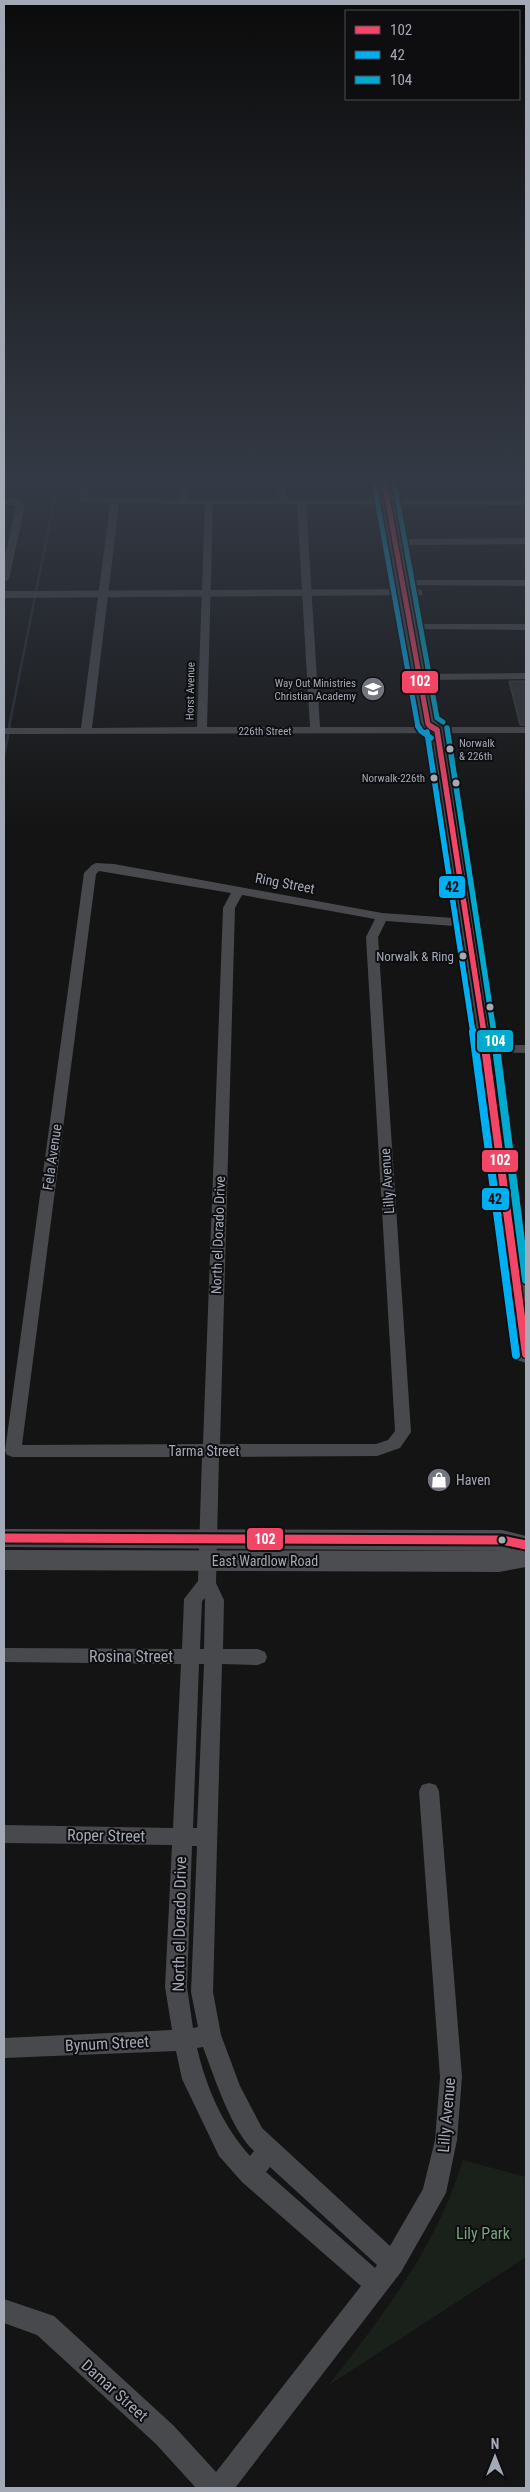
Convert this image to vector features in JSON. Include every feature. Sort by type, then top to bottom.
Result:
[{"type":"main road","points":[[412,597],[427,677],[444,724],[437,730],[468,923],[526,1354]]},
{"type":"main road","points":[[413,597],[425,628],[427,677]]},
{"type":"main road","name":"East Wardlow Road","points":[[4,1538],[207,1561],[502,1540],[526,1546]]},
{"type":"main road","name":"East Wardlow Road","points":[[4,1560],[499,1562],[526,1557]]},
{"type":"street","points":[[86,732],[103,597]]},
{"type":"street","name":"Horst Avenue","points":[[202,731],[205,597]]},
{"type":"street","points":[[307,597],[316,730]]},
{"type":"street","points":[[425,628],[526,627]]},
{"type":"street","points":[[427,677],[526,676]]},
{"type":"street","name":"226th Street","points":[[9,731],[526,730]]},
{"type":"street","name":"Ring Street","points":[[96,867],[114,868],[382,917],[468,923]]},
{"type":"street","name":"Fela Avenue","points":[[13,1450],[90,872],[96,867]]},
{"type":"street","name":"North el Dorado Drive","points":[[239,890],[229,908],[207,1561],[215,1600],[202,1992],[210,2035],[231,2091],[254,2136],[393,2264]]},
{"type":"street","name":"Lilly Avenue","points":[[382,917],[372,937],[403,1432],[394,1444]]},
{"type":"street","points":[[485,1049],[526,1049]]},
{"type":"street","name":"Tarma Street","points":[[13,1450],[377,1450],[394,1444]]},
{"type":"street","name":"North el Dorado Drive","points":[[207,1561],[192,1599],[176,1987],[184,2040],[193,2079],[227,2148],[250,2174],[377,2285]]},
{"type":"street","name":"Rosina Street","points":[[4,1655],[258,1656]]},
{"type":"street","points":[[186,1733],[210,1733]]},
{"type":"street","name":"Lilly Avenue","points":[[219,2488],[393,2264],[434,2193],[446,2140],[451,2078],[430,1791]]},
{"type":"street","name":"Roper Street","points":[[4,1834],[207,1836]]},
{"type":"street","name":"Bynum Street","points":[[4,2048],[184,2040],[210,2035]]},
{"type":"street","points":[[250,2174],[269,2150]]},
{"type":"street","name":"Damar Street","points":[[4,2311],[45,2326],[165,2435],[213,2488]]},
{"type":"green space","name":"Lily Park","points":[[463,2160],[526,2177],[526,2257],[329,2385],[389,2305],[423,2252],[438,2223]]},
{"type":"building","points":[[509,681],[526,681],[526,725],[520,725]]},
{"type":"waterway","points":[[9,727],[35,597]]},
{"type":"waterway","points":[[4,754],[10,726]]},
{"type":"transit line","name":"42","points":[[395,597],[418,726],[421,731],[431,738]]},
{"type":"transit line","name":"102","points":[[405,597],[428,724],[437,730]]},
{"type":"transit line","name":"104","points":[[415,597],[437,718],[443,722]]},
{"type":"transit line","name":"104","points":[[447,728],[485,967],[526,1280]]},
{"type":"transit line","name":"102","points":[[437,730],[475,968],[526,1354]]},
{"type":"transit line","name":"42","points":[[427,732],[465,969],[516,1355]]},
{"type":"transit line","name":"102","points":[[4,1538],[502,1540],[526,1545]]},
{"type":"place","name":"Way Out Ministries Christian Academy","points":[[373,689]]},
{"type":"place","name":"Norwalk & 226th","points":[[450,749]]},
{"type":"place","name":"Norwalk-226th","points":[[434,778]]},
{"type":"place","name":"Norwalk & Ring","points":[[463,956]]},
{"type":"place","name":"Haven","points":[[439,1480]]}]
